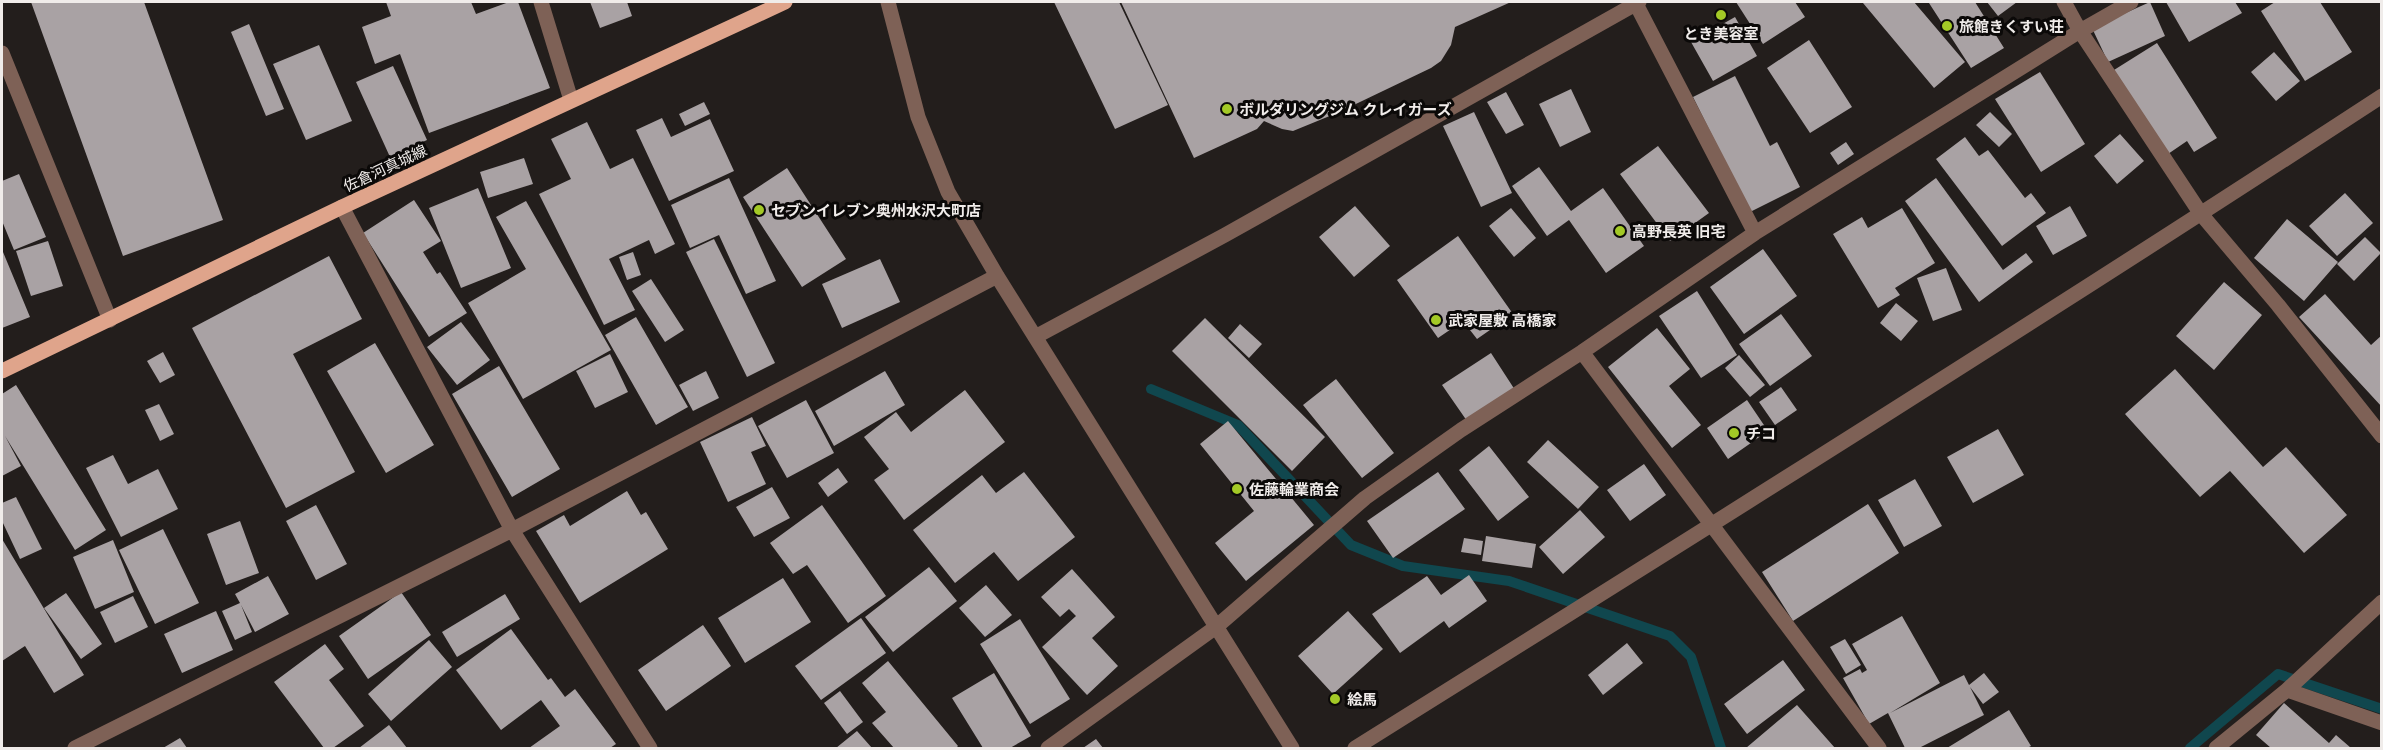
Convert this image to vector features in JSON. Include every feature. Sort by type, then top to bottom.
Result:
[{"type":"main road","name":"佐倉河真城線","points":[[2,371],[342,207],[785,2]]},
{"type":"street","points":[[541,2],[571,100]]},
{"type":"street","points":[[888,2],[918,117],[948,192],[997,276],[1292,748]]},
{"type":"street","points":[[1035,337],[1225,235],[1637,2],[1755,233]]},
{"type":"street","points":[[2064,2],[2080,31],[2201,214],[2278,305],[2382,436]]},
{"type":"street","points":[[1048,748],[1216,627],[1365,498],[1461,430],[1582,352],[1755,233],[2080,31],[2131,2]]},
{"type":"street","points":[[2,53],[110,320]]},
{"type":"street","points":[[1355,748],[1713,525],[2382,96]]},
{"type":"street","points":[[342,207],[512,530],[647,748]]},
{"type":"street","points":[[75,748],[512,530],[997,276]]},
{"type":"street","points":[[1582,352],[1879,748]]},
{"type":"street","points":[[2216,748],[2287,690],[2382,602]]},
{"type":"street","points":[[2287,690],[2382,723]]},
{"type":"building","points":[[31,2],[144,2],[223,220],[123,256]]},
{"type":"building","points":[[386,2],[471,2],[476,14],[509,2],[518,2],[550,88],[429,133],[400,54],[375,64],[362,27],[391,16]]},
{"type":"building","points":[[590,2],[627,2],[632,16],[600,28]]},
{"type":"building","points":[[1054,2],[1119,2],[1168,105],[1115,129]]},
{"type":"building","points":[[1121,2],[1511,2],[1455,27],[1451,45],[1441,61],[1431,68],[1337,113],[1293,131],[1264,121],[1257,129],[1194,158]]},
{"type":"building","points":[[1736,2],[1795,2],[1805,17],[1763,44]]},
{"type":"building","points":[[1914,2],[1965,62],[1934,88],[1863,3]]},
{"type":"building","points":[[1975,2],[2004,48],[1971,68],[1929,3]]},
{"type":"building","points":[[1987,2],[2017,2],[1998,16]]},
{"type":"building","points":[[2150,2],[2165,36],[2108,62],[2092,28]]},
{"type":"building","points":[[2166,2],[2235,2],[2242,13],[2189,42]]},
{"type":"building","points":[[2275,2],[2320,2],[2352,52],[2305,81],[2261,11]]},
{"type":"building","points":[[1735,17],[1757,56],[1713,81],[1691,42]]},
{"type":"building","points":[[249,24],[284,109],[266,116],[231,32]]},
{"type":"building","points":[[1809,40],[1852,107],[1810,133],[1767,68]]},
{"type":"building","points":[[2157,43],[2217,138],[2194,152],[2187,141],[2168,154],[2114,70]]},
{"type":"building","points":[[319,45],[352,121],[306,140],[273,64]]},
{"type":"building","points":[[2274,52],[2300,81],[2276,101],[2251,72]]},
{"type":"building","points":[[393,66],[427,140],[390,157],[356,82]]},
{"type":"building","points":[[2040,72],[2085,144],[2041,172],[1995,99]]},
{"type":"building","points":[[1735,76],[1770,146],[1777,142],[1800,187],[1750,212],[1693,97]]},
{"type":"building","points":[[1571,89],[1591,132],[1560,147],[1539,104]]},
{"type":"building","points":[[1506,92],[1524,125],[1506,134],[1487,102]]},
{"type":"building","points":[[704,102],[710,114],[685,126],[679,114]]},
{"type":"building","points":[[1474,112],[1512,193],[1481,207],[1443,126]]},
{"type":"building","points":[[1990,112],[2012,134],[1999,147],[1976,125]]},
{"type":"building","points":[[662,118],[671,137],[710,119],[734,171],[669,201],[636,130]]},
{"type":"building","points":[[587,122],[610,169],[633,158],[675,244],[655,254],[649,240],[609,259],[635,310],[604,325],[539,194],[571,179],[551,139]]},
{"type":"building","points":[[2120,134],[2144,161],[2117,184],[2094,156]]},
{"type":"building","points":[[1965,137],[1979,156],[1988,150],[2025,198],[2031,193],[2046,213],[2002,246],[1936,159]]},
{"type":"building","points":[[1846,142],[1854,154],[1838,165],[1830,153]]},
{"type":"building","points":[[1658,146],[1709,213],[1670,241],[1620,174]]},
{"type":"building","points":[[524,158],[533,184],[488,198],[480,172]]},
{"type":"building","points":[[1539,167],[1571,211],[1603,188],[1644,246],[1606,273],[1569,220],[1547,236],[1512,186]]},
{"type":"building","points":[[787,168],[846,259],[802,287],[743,197]]},
{"type":"building","points":[[19,174],[46,237],[14,250],[2,221],[2,181]]},
{"type":"building","points":[[729,178],[776,281],[746,294],[719,235],[690,248],[671,205]]},
{"type":"building","points":[[1936,178],[2003,270],[2026,253],[2033,262],[1979,302],[1905,201]]},
{"type":"building","points":[[478,188],[511,268],[461,288],[429,208]]},
{"type":"building","points":[[2345,193],[2373,223],[2337,256],[2309,226]]},
{"type":"building","points":[[414,200],[441,241],[423,252],[437,274],[440,272],[467,313],[429,337],[363,233]]},
{"type":"building","points":[[526,201],[611,350],[523,399],[468,303],[526,269],[496,217]]},
{"type":"building","points":[[1355,206],[1390,246],[1354,277],[1319,237]]},
{"type":"building","points":[[2070,206],[2087,236],[2053,255],[2036,226]]},
{"type":"building","points":[[1511,208],[1536,238],[1514,257],[1489,226]]},
{"type":"building","points":[[1902,208],[1935,263],[1895,288],[1900,295],[1878,308],[1833,234],[1862,217],[1868,228]]},
{"type":"building","points":[[2287,219],[2338,262],[2304,301],[2254,258]]},
{"type":"building","points":[[1458,236],[1513,314],[1477,339],[1463,321],[1438,338],[1397,280]]},
{"type":"building","points":[[2365,237],[2381,253],[2354,281],[2337,264]]},
{"type":"building","points":[[714,239],[775,363],[747,377],[686,252]]},
{"type":"building","points":[[48,241],[63,286],[31,296],[16,251]]},
{"type":"building","points":[[1763,249],[1797,296],[1744,334],[1710,287]]},
{"type":"building","points":[[633,252],[641,275],[627,280],[619,257]]},
{"type":"building","points":[[2,253],[30,317],[2,328]]},
{"type":"building","points":[[329,256],[362,319],[293,354],[355,472],[286,508],[192,328]]},
{"type":"building","points":[[880,259],[900,302],[842,328],[822,284]]},
{"type":"building","points":[[1946,268],[1962,310],[1933,321],[1917,278]]},
{"type":"building","points":[[651,279],[684,330],[665,342],[632,291]]},
{"type":"building","points":[[2224,282],[2262,315],[2214,370],[2176,336]]},
{"type":"building","points":[[1697,291],[1737,355],[1701,378],[1659,316]]},
{"type":"building","points":[[2325,294],[2371,345],[2382,335],[2382,407],[2299,317]]},
{"type":"building","points":[[1896,303],[1918,321],[1901,341],[1880,323]]},
{"type":"building","points":[[1781,314],[1812,356],[1770,386],[1739,344]]},
{"type":"building","points":[[636,317],[688,407],[656,425],[605,335]]},
{"type":"building","points":[[1205,318],[1325,437],[1292,471],[1172,351]]},
{"type":"building","points":[[461,322],[490,360],[457,385],[427,347]]},
{"type":"building","points":[[1240,324],[1262,344],[1249,358],[1228,338]]},
{"type":"building","points":[[1657,328],[1690,369],[1669,386],[1701,425],[1672,448],[1608,367]]},
{"type":"building","points":[[375,343],[434,445],[386,473],[327,371]]},
{"type":"building","points":[[163,352],[175,375],[160,383],[147,361]]},
{"type":"building","points":[[1491,353],[1515,390],[1467,421],[1442,385]]},
{"type":"building","points":[[610,354],[628,392],[595,408],[576,371]]},
{"type":"building","points":[[1739,355],[1765,385],[1750,397],[1725,368]]},
{"type":"building","points":[[499,366],[560,469],[512,497],[452,394]]},
{"type":"building","points":[[2175,369],[2263,467],[2286,447],[2347,515],[2304,553],[2230,471],[2200,497],[2125,414]]},
{"type":"building","points":[[706,371],[719,398],[693,411],[679,385]]},
{"type":"building","points":[[885,371],[905,405],[834,446],[815,411]]},
{"type":"building","points":[[1336,379],[1394,453],[1362,478],[1303,405]]},
{"type":"building","points":[[16,385],[106,530],[75,550],[5,436],[21,466],[2,476],[2,394]]},
{"type":"building","points":[[1781,387],[1797,410],[1775,425],[1759,402]]},
{"type":"building","points":[[965,390],[1005,442],[904,520],[874,480],[889,469],[864,437],[896,412],[911,432]]},
{"type":"building","points":[[806,400],[834,453],[787,478],[758,426]]},
{"type":"building","points":[[1747,400],[1768,431],[1728,459],[1707,428]]},
{"type":"building","points":[[159,404],[174,434],[160,441],[145,410]]},
{"type":"building","points":[[752,417],[766,446],[751,452],[766,484],[728,502],[700,442]]},
{"type":"building","points":[[1228,421],[1314,525],[1246,581],[1215,543],[1254,511],[1200,444]]},
{"type":"building","points":[[1998,429],[2024,475],[1973,503],[1947,457]]},
{"type":"building","points":[[1548,440],[1599,487],[1578,509],[1527,462]]},
{"type":"building","points":[[1489,446],[1529,497],[1498,521],[1459,470]]},
{"type":"building","points":[[113,455],[128,484],[158,469],[178,509],[121,537],[86,468]]},
{"type":"building","points":[[1644,464],[1666,495],[1630,521],[1607,490]]},
{"type":"building","points":[[838,468],[848,482],[828,497],[818,483]]},
{"type":"building","points":[[1024,472],[1075,537],[1018,581],[994,552],[955,583],[913,530],[982,475],[996,493]]},
{"type":"building","points":[[1438,472],[1465,509],[1393,558],[1367,521]]},
{"type":"building","points":[[1915,479],[1942,526],[1904,547],[1878,500]]},
{"type":"building","points":[[772,487],[790,518],[754,537],[736,507]]},
{"type":"building","points":[[627,491],[641,515],[646,512],[668,549],[580,603],[536,531],[564,515],[570,526]]},
{"type":"building","points":[[16,497],[42,549],[20,559],[2,521],[2,503]]},
{"type":"building","points":[[1868,504],[1899,553],[1793,621],[1762,572]]},
{"type":"building","points":[[316,505],[347,564],[316,580],[286,521]]},
{"type":"building","points":[[822,505],[886,596],[848,623],[807,565],[793,574],[770,543]]},
{"type":"building","points":[[1580,510],[1605,537],[1563,574],[1539,547]]},
{"type":"building","points":[[240,521],[259,573],[226,585],[207,534]]},
{"type":"building","points":[[163,529],[199,603],[155,624],[119,550]]},
{"type":"building","points":[[1486,536],[1536,544],[1532,568],[1482,561]]},
{"type":"building","points":[[1464,538],[1483,541],[1481,555],[1461,552]]},
{"type":"building","points":[[2,539],[84,675],[54,693],[25,646],[2,661]]},
{"type":"building","points":[[113,540],[134,592],[95,609],[73,557]]},
{"type":"building","points":[[929,567],[957,601],[893,652],[865,617]]},
{"type":"building","points":[[1072,569],[1115,617],[1092,638],[1118,666],[1087,695],[1042,647],[1076,616],[1069,609],[1060,617],[1041,597]]},
{"type":"building","points":[[1469,575],[1487,601],[1449,628],[1444,621],[1400,653],[1372,614],[1427,576],[1441,595]]},
{"type":"building","points":[[268,576],[289,614],[255,632],[241,605],[252,632],[235,640],[222,611],[240,603],[235,594]]},
{"type":"building","points":[[783,578],[811,622],[745,663],[718,618]]},
{"type":"building","points":[[986,585],[1012,615],[985,637],[959,608]]},
{"type":"building","points":[[401,592],[431,635],[368,679],[339,636]]},
{"type":"building","points":[[66,593],[102,644],[81,659],[44,608]]},
{"type":"building","points":[[505,594],[520,619],[457,657],[442,632]]},
{"type":"building","points":[[133,596],[148,627],[115,643],[100,612]]},
{"type":"building","points":[[216,611],[233,650],[182,673],[164,634]]},
{"type":"building","points":[[1348,611],[1383,649],[1333,694],[1298,656]]},
{"type":"building","points":[[1902,616],[1940,683],[1890,713],[1964,675],[1969,685],[1984,673],[1999,692],[1983,704],[1970,687],[1984,715],[1919,748],[1905,748],[1888,713],[1869,724],[1843,678],[1860,669],[1862,673],[1867,670],[1852,644]]},
{"type":"building","points":[[861,618],[886,653],[821,700],[795,666]]},
{"type":"building","points":[[1020,619],[1070,699],[1030,724],[980,644]]},
{"type":"building","points":[[703,625],[731,666],[666,711],[638,670]]},
{"type":"building","points":[[511,629],[548,680],[551,678],[565,697],[575,689],[616,744],[610,748],[529,748],[560,726],[541,700],[501,730],[456,670]]},
{"type":"building","points":[[1845,639],[1861,665],[1846,674],[1830,647]]},
{"type":"building","points":[[429,640],[452,667],[391,721],[368,694]]},
{"type":"building","points":[[1627,643],[1643,663],[1603,695],[1588,675]]},
{"type":"building","points":[[325,644],[344,669],[329,680],[364,726],[333,748],[324,748],[274,682]]},
{"type":"building","points":[[1783,660],[1805,690],[1747,734],[1724,704]]},
{"type":"building","points":[[888,661],[958,746],[956,748],[894,748],[872,723],[886,712],[862,683]]},
{"type":"building","points":[[994,673],[1031,736],[1010,748],[983,748],[952,698]]},
{"type":"building","points":[[840,691],[863,722],[847,734],[824,703]]},
{"type":"building","points":[[2284,703],[2329,743],[2336,735],[2351,748],[2271,748],[2256,735]]},
{"type":"building","points":[[1797,705],[1835,748],[1746,748]]},
{"type":"building","points":[[2009,710],[2031,746],[2027,748],[1947,748]]},
{"type":"building","points":[[389,725],[407,748],[359,748]]},
{"type":"building","points":[[857,731],[872,748],[836,748]]},
{"type":"building","points":[[180,738],[187,748],[163,748]]},
{"type":"building","points":[[1096,739],[1103,748],[1083,748]]},
{"type":"waterway","points":[[1151,389],[1238,425],[1351,545],[1403,566],[1509,581],[1670,636],[1691,657],[1721,748]]},
{"type":"waterway","points":[[2190,748],[2278,674],[2382,709]]},
{"type":"place","name":"とき美容室","points":[[1721,15]]},
{"type":"place","name":"旅館きくすい荘","points":[[1947,26]]},
{"type":"place","name":"ボルダリングジム クレイガーズ","points":[[1227,109]]},
{"type":"place","name":"セブンイレブン奥州水沢大町店","points":[[759,210]]},
{"type":"place","name":"高野長英 旧宅","points":[[1620,231]]},
{"type":"place","name":"武家屋敷 高橋家","points":[[1436,320]]},
{"type":"place","name":"チコ","points":[[1734,433]]},
{"type":"place","name":"佐藤輪業商会","points":[[1237,489]]},
{"type":"place","name":"絵馬","points":[[1335,699]]}]
